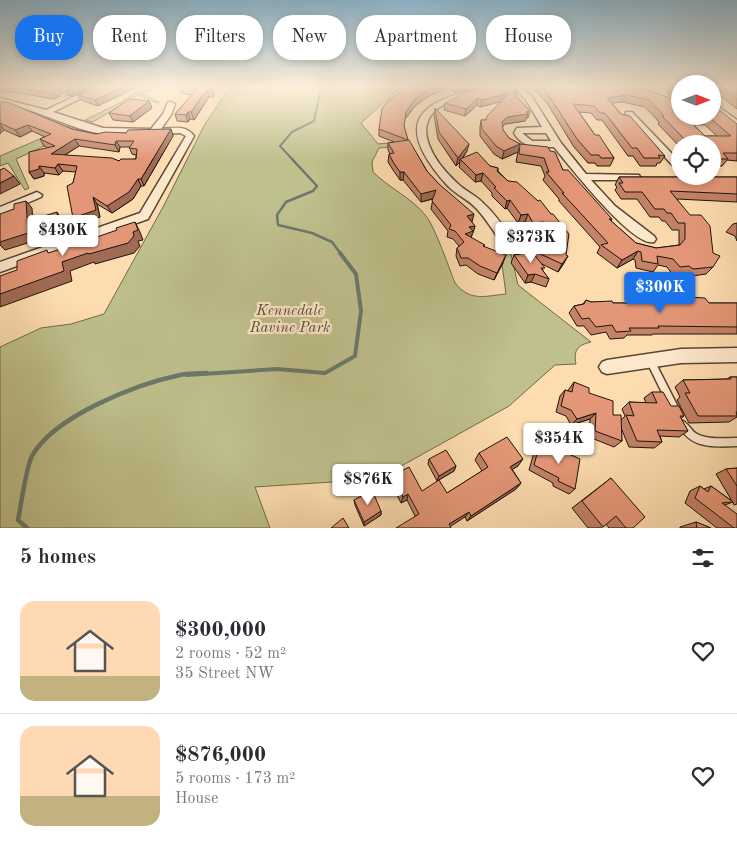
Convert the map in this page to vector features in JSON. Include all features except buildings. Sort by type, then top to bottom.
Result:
[{"type":"street","points":[[0,267],[144,216],[190,138],[185,131],[98,130],[44,111]]},
{"type":"street","points":[[154,131],[169,111]]},
{"type":"street","points":[[429,111],[424,116],[420,133],[423,145],[452,184],[475,201],[506,240]]},
{"type":"street","points":[[537,111],[557,144],[583,177],[611,208],[650,239]]},
{"type":"street","points":[[721,111],[737,124]]},
{"type":"street","points":[[629,114],[671,161]]},
{"type":"street","points":[[548,130],[520,130],[518,134],[520,140],[526,143],[557,144]]},
{"type":"street","points":[[583,177],[650,177]]},
{"type":"street","points":[[0,211],[37,195]]},
{"type":"street","points":[[607,367],[681,356],[737,355]]},
{"type":"lane","points":[[650,360],[688,434],[702,441],[737,442]]},
{"type":"green space","points":[[104,111],[112,111],[93,122],[85,120]]},
{"type":"green space","name":"Kennedale Ravine Park","points":[[214,111],[375,111],[361,123],[378,144],[409,141],[411,145],[379,148],[372,162],[373,172],[414,204],[430,221],[455,283],[466,293],[472,295],[506,294],[500,250],[510,250],[518,285],[591,342],[578,349],[575,355],[576,364],[555,365],[509,406],[378,479],[255,487],[270,528],[0,528],[0,347],[41,328],[71,324],[104,314],[163,207],[205,124]]},
{"type":"green space","points":[[70,126],[79,130],[16,159],[29,188],[25,190],[8,163],[0,166],[0,156]]},
{"type":"waterway","points":[[293,160],[280,146],[292,132],[314,121],[316,111]]},
{"type":"waterway","points":[[292,159],[317,186],[313,191],[286,202],[277,215],[278,225],[312,233],[332,242],[341,254]]},
{"type":"waterway","points":[[187,375],[277,369],[325,373],[355,356],[361,311],[356,274],[340,253]]},
{"type":"waterway","points":[[27,528],[18,520],[30,461],[43,441],[58,428],[77,415],[120,394],[162,379],[187,374],[207,373]]}]
